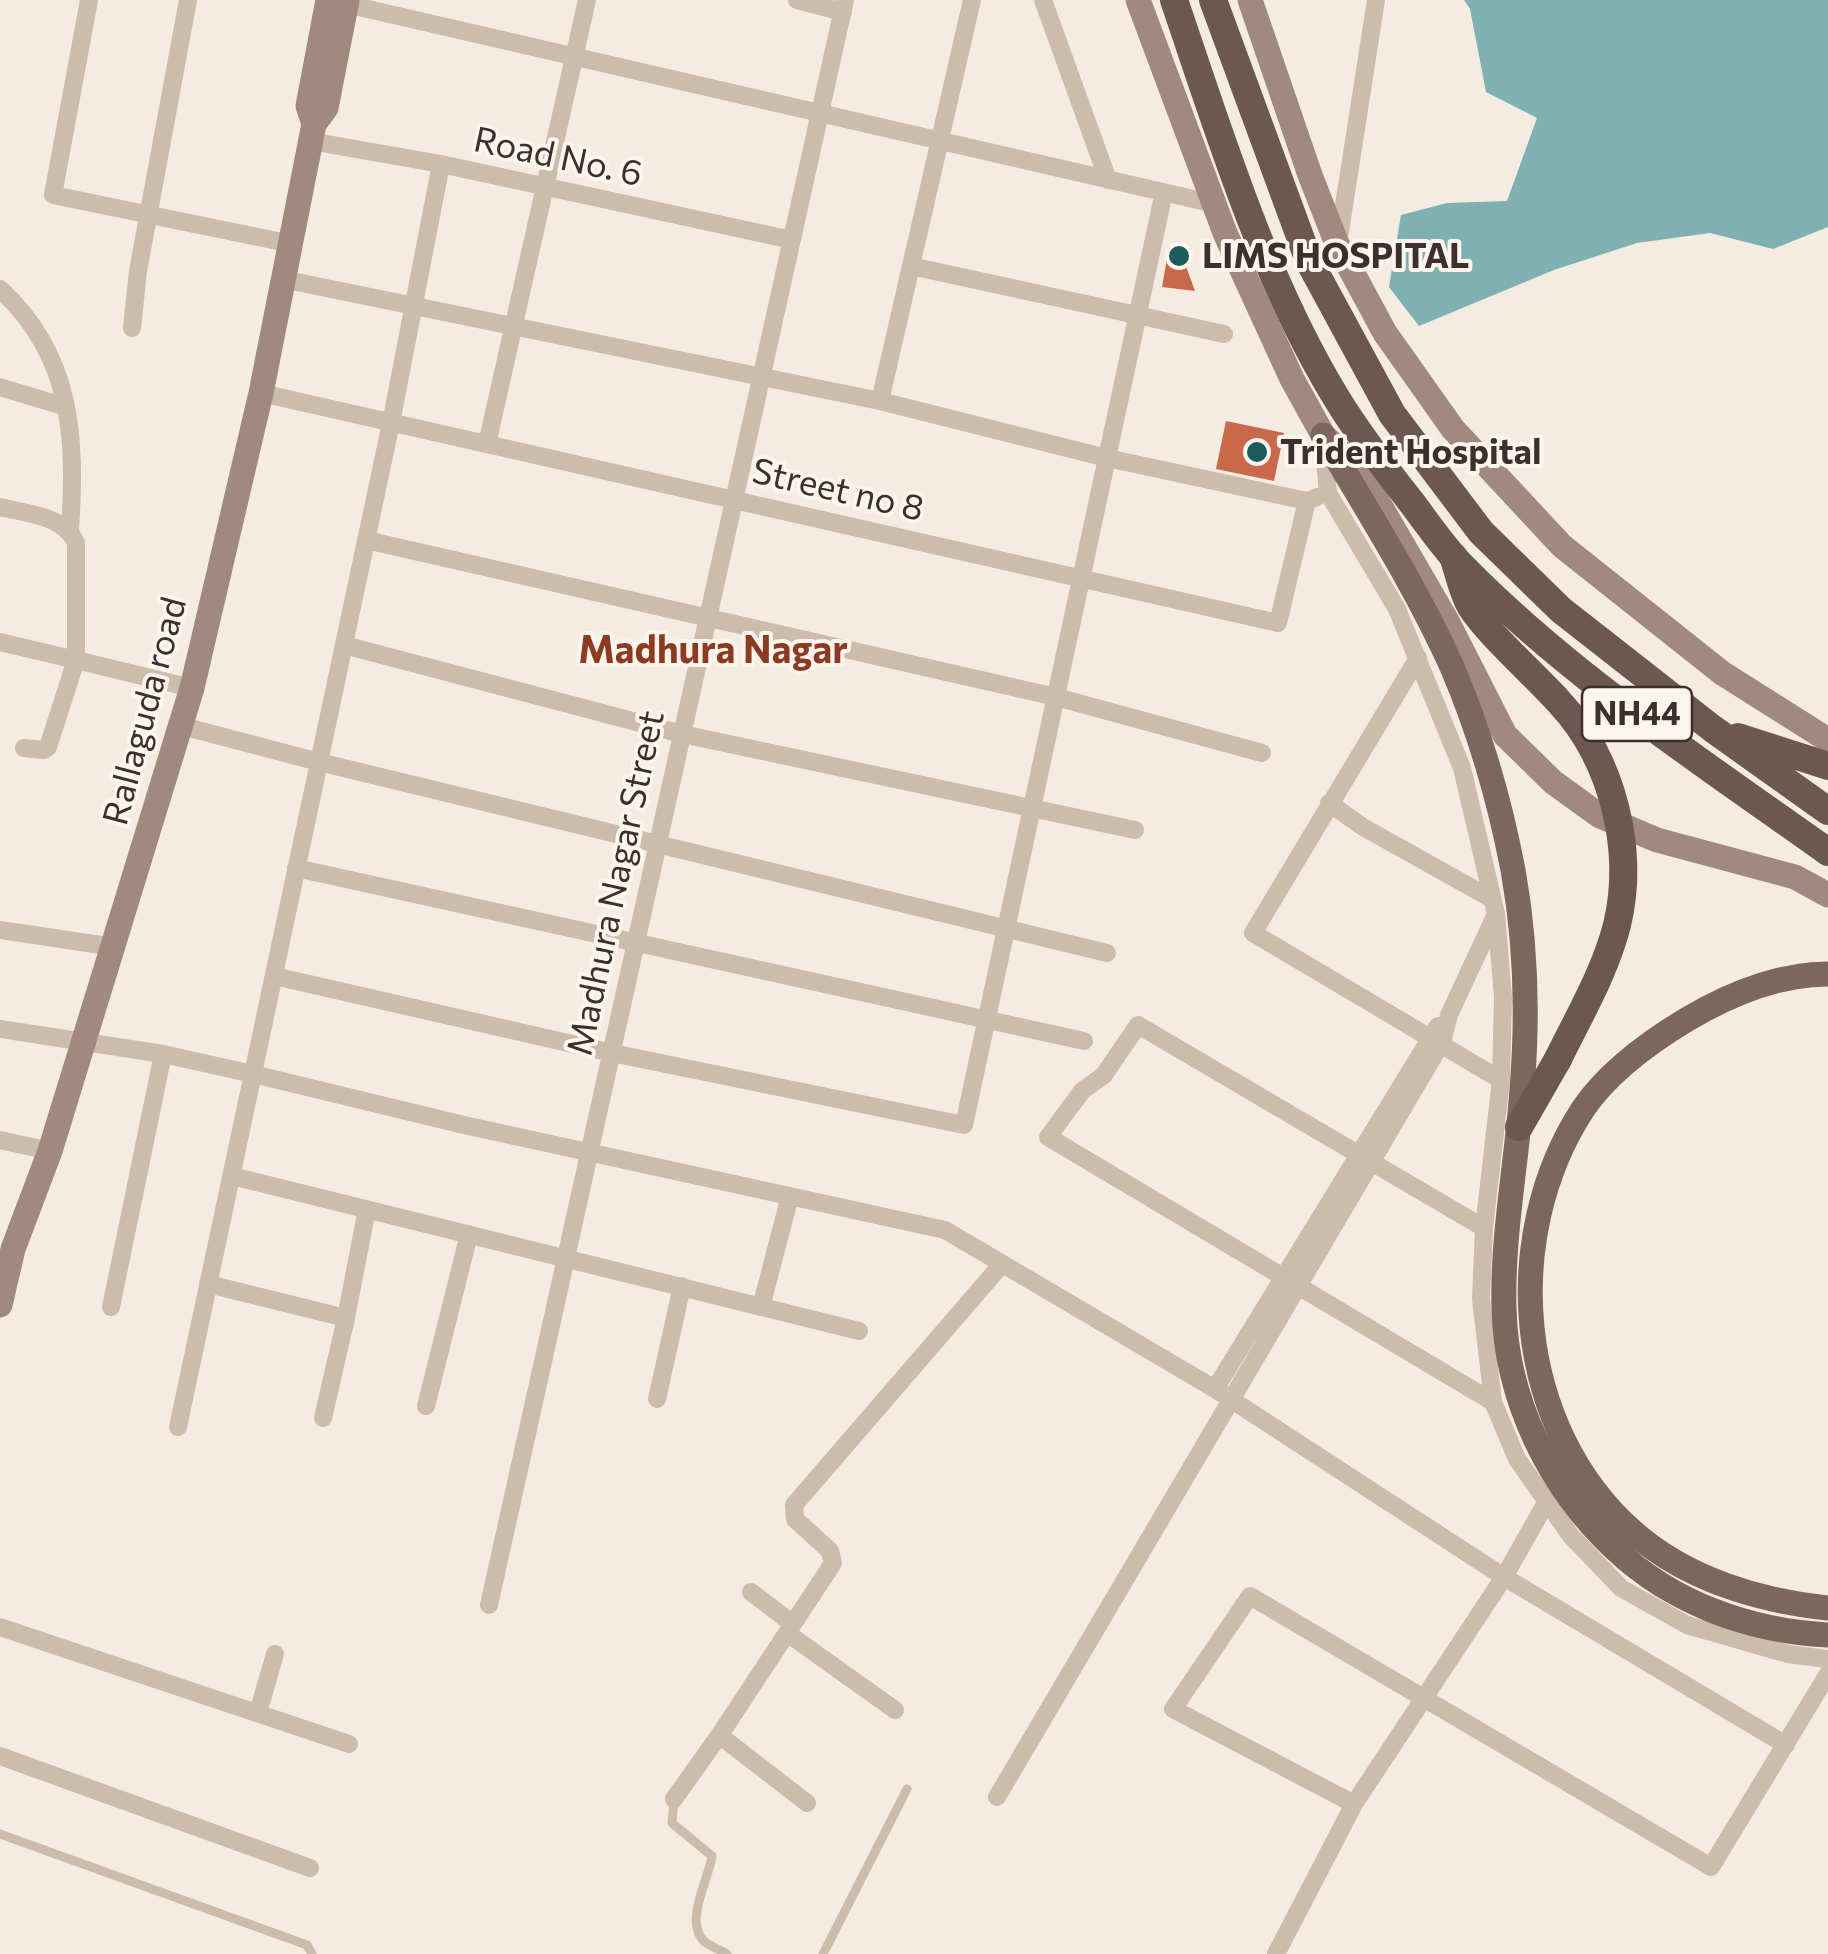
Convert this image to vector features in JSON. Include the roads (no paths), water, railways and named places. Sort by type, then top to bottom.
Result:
[{"type":"highway","name":"NH44","points":[[1174,0],[1244,203],[1296,319],[1336,398],[1386,470],[1453,556],[1541,638],[1651,726],[1828,852]]},
{"type":"highway","name":"NH44","points":[[1213,0],[1309,261],[1392,414],[1480,532],[1560,610],[1828,812]]},
{"type":"highway","points":[[1453,556],[1472,608],[1566,709],[1590,744],[1613,799],[1622,848],[1623,887],[1617,926],[1603,964],[1558,1058],[1519,1126]]},
{"type":"highway","points":[[1713,729],[1828,766]]},
{"type":"main road","points":[[1138,0],[1215,204],[1292,379],[1422,606],[1452,669],[1496,801],[1513,870],[1526,991],[1504,1310],[1517,1392],[1530,1427],[1566,1496],[1620,1554],[1670,1593],[1703,1608],[1768,1627],[1828,1635]]},
{"type":"main road","points":[[1250,0],[1338,244],[1385,332],[1453,429],[1562,546],[1722,673],[1828,740]]},
{"type":"main road","name":"Rallaguda road","points":[[0,1305],[6,1248],[50,1152],[192,688],[261,393],[340,1]]},
{"type":"main road","points":[[1323,435],[1360,471],[1447,621],[1505,735],[1553,782],[1600,816],[1642,834],[1795,877],[1828,894]]},
{"type":"main road","points":[[1828,974],[1780,980],[1743,991],[1660,1036],[1616,1072],[1585,1106],[1559,1150],[1543,1190],[1534,1228],[1531,1274],[1531,1324],[1537,1366],[1549,1405],[1568,1448],[1607,1506],[1634,1533],[1696,1573],[1776,1601],[1828,1608]]},
{"type":"street","points":[[90,0],[53,195],[292,244]]},
{"type":"street","points":[[132,328],[148,215],[188,0]]},
{"type":"street","points":[[487,444],[587,0]]},
{"type":"street","points":[[796,0],[844,6]]},
{"type":"street","points":[[880,402],[972,0]]},
{"type":"street","points":[[1043,0],[1108,180]]},
{"type":"street","points":[[1338,244],[1376,0]]},
{"type":"street","points":[[340,1],[1215,204]]},
{"type":"street","name":"Madhura Nagar Street","points":[[489,1605],[844,6]]},
{"type":"street","name":"Road No. 6","points":[[315,119],[441,164],[792,240]]},
{"type":"street","points":[[178,1426],[391,423],[441,164]]},
{"type":"street","points":[[274,976],[612,1053],[964,1125],[1164,192]]},
{"type":"street","points":[[911,266],[1224,334]]},
{"type":"street","points":[[282,279],[880,402],[1107,458],[1307,501],[1328,493]]},
{"type":"street","points":[[0,289],[20,308],[58,372],[74,463],[70,530],[76,543],[76,660],[48,747],[24,748]]},
{"type":"street","points":[[0,387],[66,407]]},
{"type":"street","name":"Street no 8","points":[[261,393],[1278,623],[1307,501]]},
{"type":"street","points":[[1323,435],[1328,493],[1397,608],[1462,768],[1494,906],[1504,997],[1502,1080],[1484,1228],[1481,1299],[1492,1402],[1517,1459],[1571,1536],[1621,1588],[1687,1625],[1788,1654],[1828,1659]]},
{"type":"street","points":[[0,507],[57,521],[70,530]]},
{"type":"street","points":[[366,540],[1056,696],[1262,753]]},
{"type":"street","points":[[0,642],[192,688]]},
{"type":"street","points":[[344,645],[682,734],[1135,830]]},
{"type":"street","points":[[1418,658],[1253,933],[1502,1080]]},
{"type":"street","points":[[182,726],[1107,953]]},
{"type":"street","points":[[1329,803],[1494,906]]},
{"type":"street","points":[[296,868],[1084,1041]]},
{"type":"street","points":[[998,1797],[1222,1394],[1436,1039],[1494,906]]},
{"type":"street","points":[[0,930],[114,948]]},
{"type":"street","points":[[1484,1228],[1138,1025],[1104,1075],[1082,1091],[1048,1137],[1492,1402]]},
{"type":"street","points":[[0,1029],[162,1054],[945,1230],[1222,1394],[1504,1578],[1786,1746]]},
{"type":"street","points":[[111,1307],[162,1054]]},
{"type":"street","points":[[0,1140],[50,1152]]},
{"type":"street","points":[[232,1176],[859,1331]]},
{"type":"street","points":[[761,1307],[790,1196]]},
{"type":"street","points":[[323,1418],[367,1209]]},
{"type":"street","points":[[426,1406],[469,1234]]},
{"type":"street","points":[[674,1800],[833,1563],[834,1557],[795,1520],[794,1505],[1002,1264]]},
{"type":"street","points":[[208,1284],[346,1318]]},
{"type":"street","points":[[657,1399],[682,1286]]},
{"type":"street","points":[[1276,1954],[1354,1804],[1504,1578],[1547,1502]]},
{"type":"street","points":[[751,1592],[790,1628],[895,1710]]},
{"type":"street","points":[[1354,1804],[1173,1709],[1250,1596],[1711,1867],[1828,1674]]},
{"type":"street","points":[[0,1627],[350,1744]]},
{"type":"street","points":[[258,1713],[275,1654]]},
{"type":"street","points":[[723,1730],[722,1738],[727,1744],[807,1804]]},
{"type":"street","points":[[0,1756],[310,1868]]},
{"type":"lane","points":[[823,1954],[907,1789]]},
{"type":"lane","points":[[674,1800],[672,1823],[712,1856],[696,1913],[696,1929],[704,1941],[727,1954]]},
{"type":"lane","points":[[0,1834],[306,1944],[312,1954]]},
{"type":"water","points":[[1464,0],[1828,0],[1828,227],[1773,249],[1710,233],[1637,243],[1554,270],[1419,326],[1389,287],[1401,215],[1447,203],[1507,201],[1537,118],[1486,92],[1470,9]]},
{"type":"place","name":"LIMS HOSPITAL","points":[[1179,256]]},
{"type":"place","name":"Trident Hospital","points":[[1257,452]]},
{"type":"district","name":"Madhura Nagar","points":[[713,650]]}]
